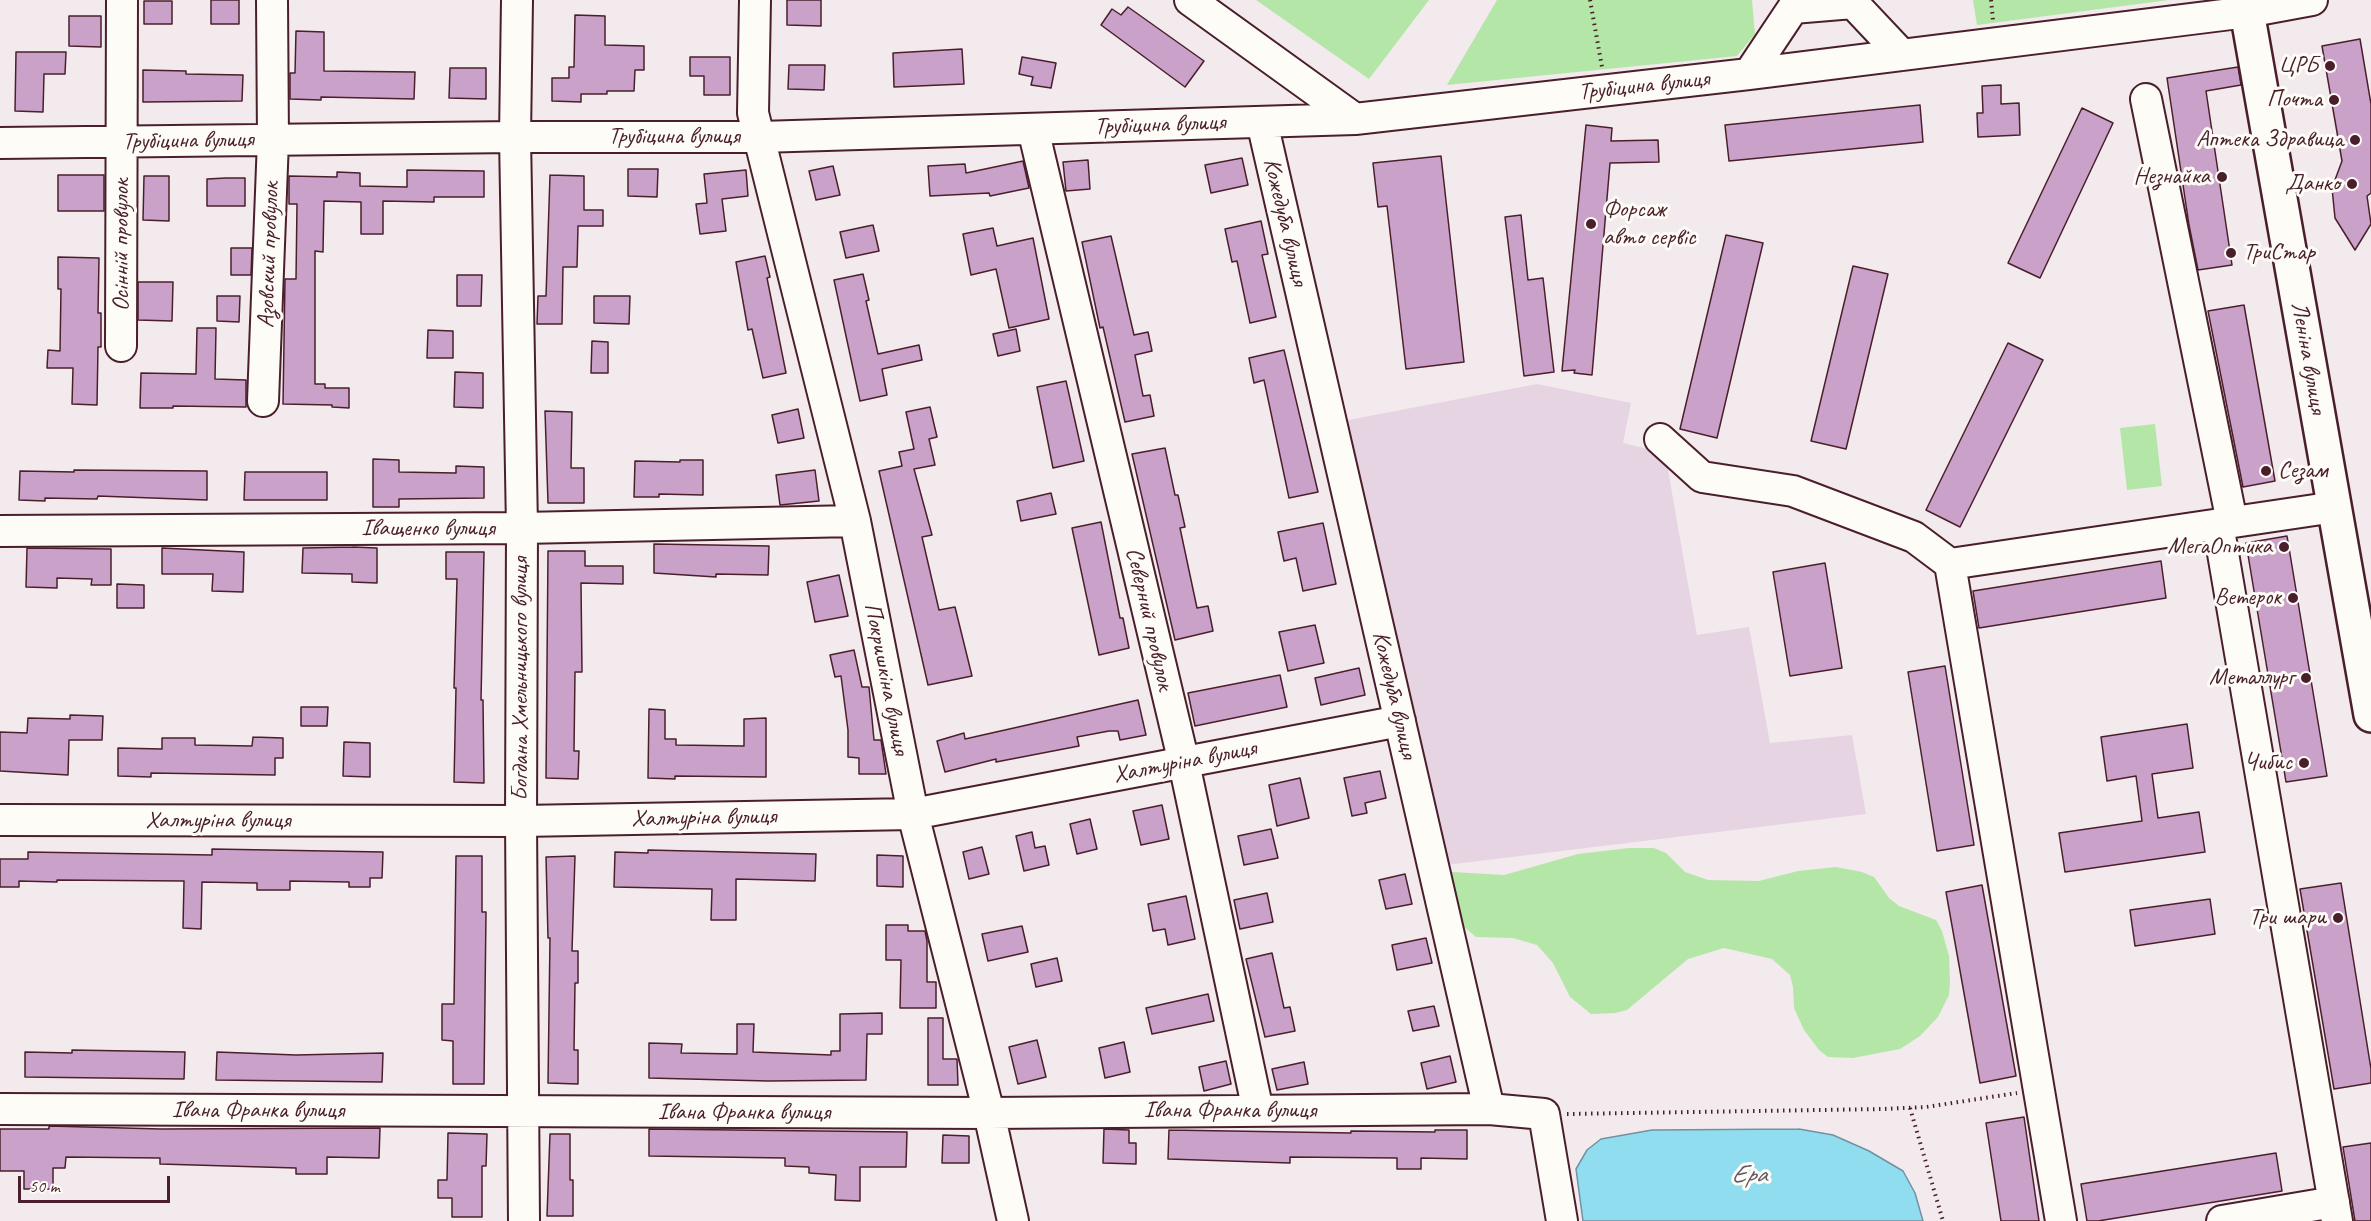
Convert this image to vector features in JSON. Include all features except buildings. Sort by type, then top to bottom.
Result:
[{"type":"main road","name":"Леніна вулиця","points":[[2246,6],[2334,507],[2368,679],[2371,715]]},
{"type":"street","name":"Осінній провулок","points":[[121,346],[122,0]]},
{"type":"street","name":"Азовский провулок","points":[[263,401],[273,140],[272,0]]},
{"type":"street","name":"Богдана Хмельницького вулиця","points":[[517,0],[515,137],[522,528],[521,821],[525,1112],[524,1221]]},
{"type":"street","name":"Покришкіна вулиця","points":[[755,0],[753,113],[855,521],[913,814],[989,1113],[1013,1221]]},
{"type":"street","points":[[1190,0],[1355,119]]},
{"type":"street","name":"Трубіцина вулиця","points":[[0,143],[515,137],[760,137],[1355,119],[1902,55],[2246,6],[2312,0]]},
{"type":"street","points":[[1749,74],[1793,8],[1853,3],[1902,55]]},
{"type":"street","points":[[2146,99],[2225,523],[2335,1212],[2222,1221]]},
{"type":"street","name":"Кожедуба вулиця","points":[[1262,122],[1489,1109]]},
{"type":"street","name":"Северний провулок","points":[[1033,129],[1184,763],[1258,1111]]},
{"type":"street","points":[[1660,439],[1702,477],[1792,491],[1914,537],[1950,564],[2061,1221]]},
{"type":"street","points":[[1950,564],[2334,507]]},
{"type":"street","name":"Іващенко вулиця","points":[[0,531],[522,528],[855,521]]},
{"type":"street","name":"Халтуріна вулиця","points":[[0,820],[521,821],[913,814],[1400,721]]},
{"type":"street","name":"Івана Франка вулиця","points":[[0,1109],[989,1113],[1489,1109]]},
{"type":"street","points":[[1489,1109],[1544,1114],[1562,1221]]},
{"type":"path","points":[[1590,0],[1606,90]]},
{"type":"path","points":[[1544,1114],[1910,1108],[2038,1090]]},
{"type":"path","points":[[1910,1108],[1943,1221]]},
{"type":"shaded area","points":[[1537,384],[1631,403],[1623,443],[1665,453],[1697,635],[1749,627],[1770,743],[1852,735],[1866,814],[1446,865],[1343,421]]},
{"type":"green space","points":[[1256,0],[1429,0],[1369,79]]},
{"type":"green space","points":[[1497,0],[1752,0],[1755,34],[1737,56],[1447,85]]},
{"type":"green space","points":[[1973,0],[2169,0],[1977,25]]},
{"type":"green space","points":[[2155,424],[2162,486],[2127,490],[2120,428]]},
{"type":"green space","points":[[1629,848],[1654,848],[1666,853],[1685,872],[1708,880],[1759,881],[1798,871],[1836,867],[1874,877],[1889,898],[1899,906],[1936,920],[1942,931],[1949,956],[1950,982],[1949,995],[1938,1017],[1920,1036],[1900,1049],[1853,1058],[1828,1057],[1819,1050],[1804,1030],[1794,1008],[1790,975],[1772,959],[1724,948],[1688,959],[1627,1010],[1591,1014],[1570,997],[1553,963],[1537,945],[1513,938],[1476,937],[1448,913],[1441,877],[1453,872],[1504,875],[1578,854]]},
{"type":"water","name":"Ера","points":[[1799,1129],[1833,1135],[1869,1151],[1903,1171],[1915,1193],[1923,1221],[1583,1221],[1576,1169],[1587,1150],[1601,1139],[1652,1130]]},
{"type":"place","name":"ЦРБ","points":[[2330,66]]},
{"type":"place","name":"Почта","points":[[2334,100]]},
{"type":"place","name":"Аптека Здравица","points":[[2355,140]]},
{"type":"place","name":"Незнайка","points":[[2222,177]]},
{"type":"place","name":"Данко","points":[[2352,184]]},
{"type":"place","name":"Форсаж авто сервіс","points":[[1591,224]]},
{"type":"place","name":"ТриСтар","points":[[2231,253]]},
{"type":"place","name":"Сезам","points":[[2266,471]]},
{"type":"place","name":"МегаОптика","points":[[2284,547]]},
{"type":"place","name":"Ветерок","points":[[2293,598]]},
{"type":"place","name":"Металлург","points":[[2306,678]]},
{"type":"place","name":"Чибис","points":[[2304,763]]},
{"type":"place","name":"Три шари","points":[[2338,918]]}]
